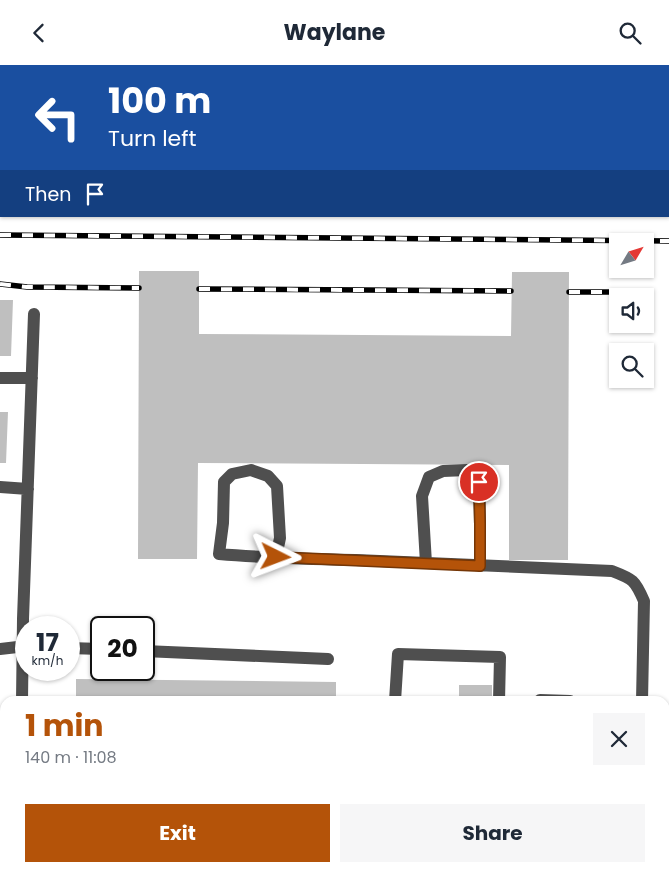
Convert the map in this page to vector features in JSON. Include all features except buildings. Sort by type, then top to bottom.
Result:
[{"type":"street","points":[[23,616],[34,314]]},
{"type":"street","points":[[0,378],[32,378]]},
{"type":"street","points":[[276,557],[280,538],[277,485],[268,476],[251,470],[232,474],[224,483],[223,523],[219,554],[276,557],[426,563],[480,566],[612,571],[630,578],[637,586],[644,601],[642,696]]},
{"type":"street","points":[[426,563],[422,497],[428,477],[442,471],[467,470],[479,482],[480,566]]},
{"type":"street","points":[[0,487],[28,489]]},
{"type":"street","points":[[0,649],[15,647]]},
{"type":"street","points":[[155,651],[328,659]]},
{"type":"street","points":[[395,696],[398,654],[500,657],[499,696]]},
{"type":"street","points":[[22,696],[23,681]]},
{"type":"railway","points":[[0,235],[669,241]]},
{"type":"railway","points":[[0,284],[27,287],[139,288]]},
{"type":"railway","points":[[199,289],[511,291]]},
{"type":"railway","points":[[569,292],[609,292]]},
{"type":"route","points":[[276,557],[480,566],[479,482]]}]
